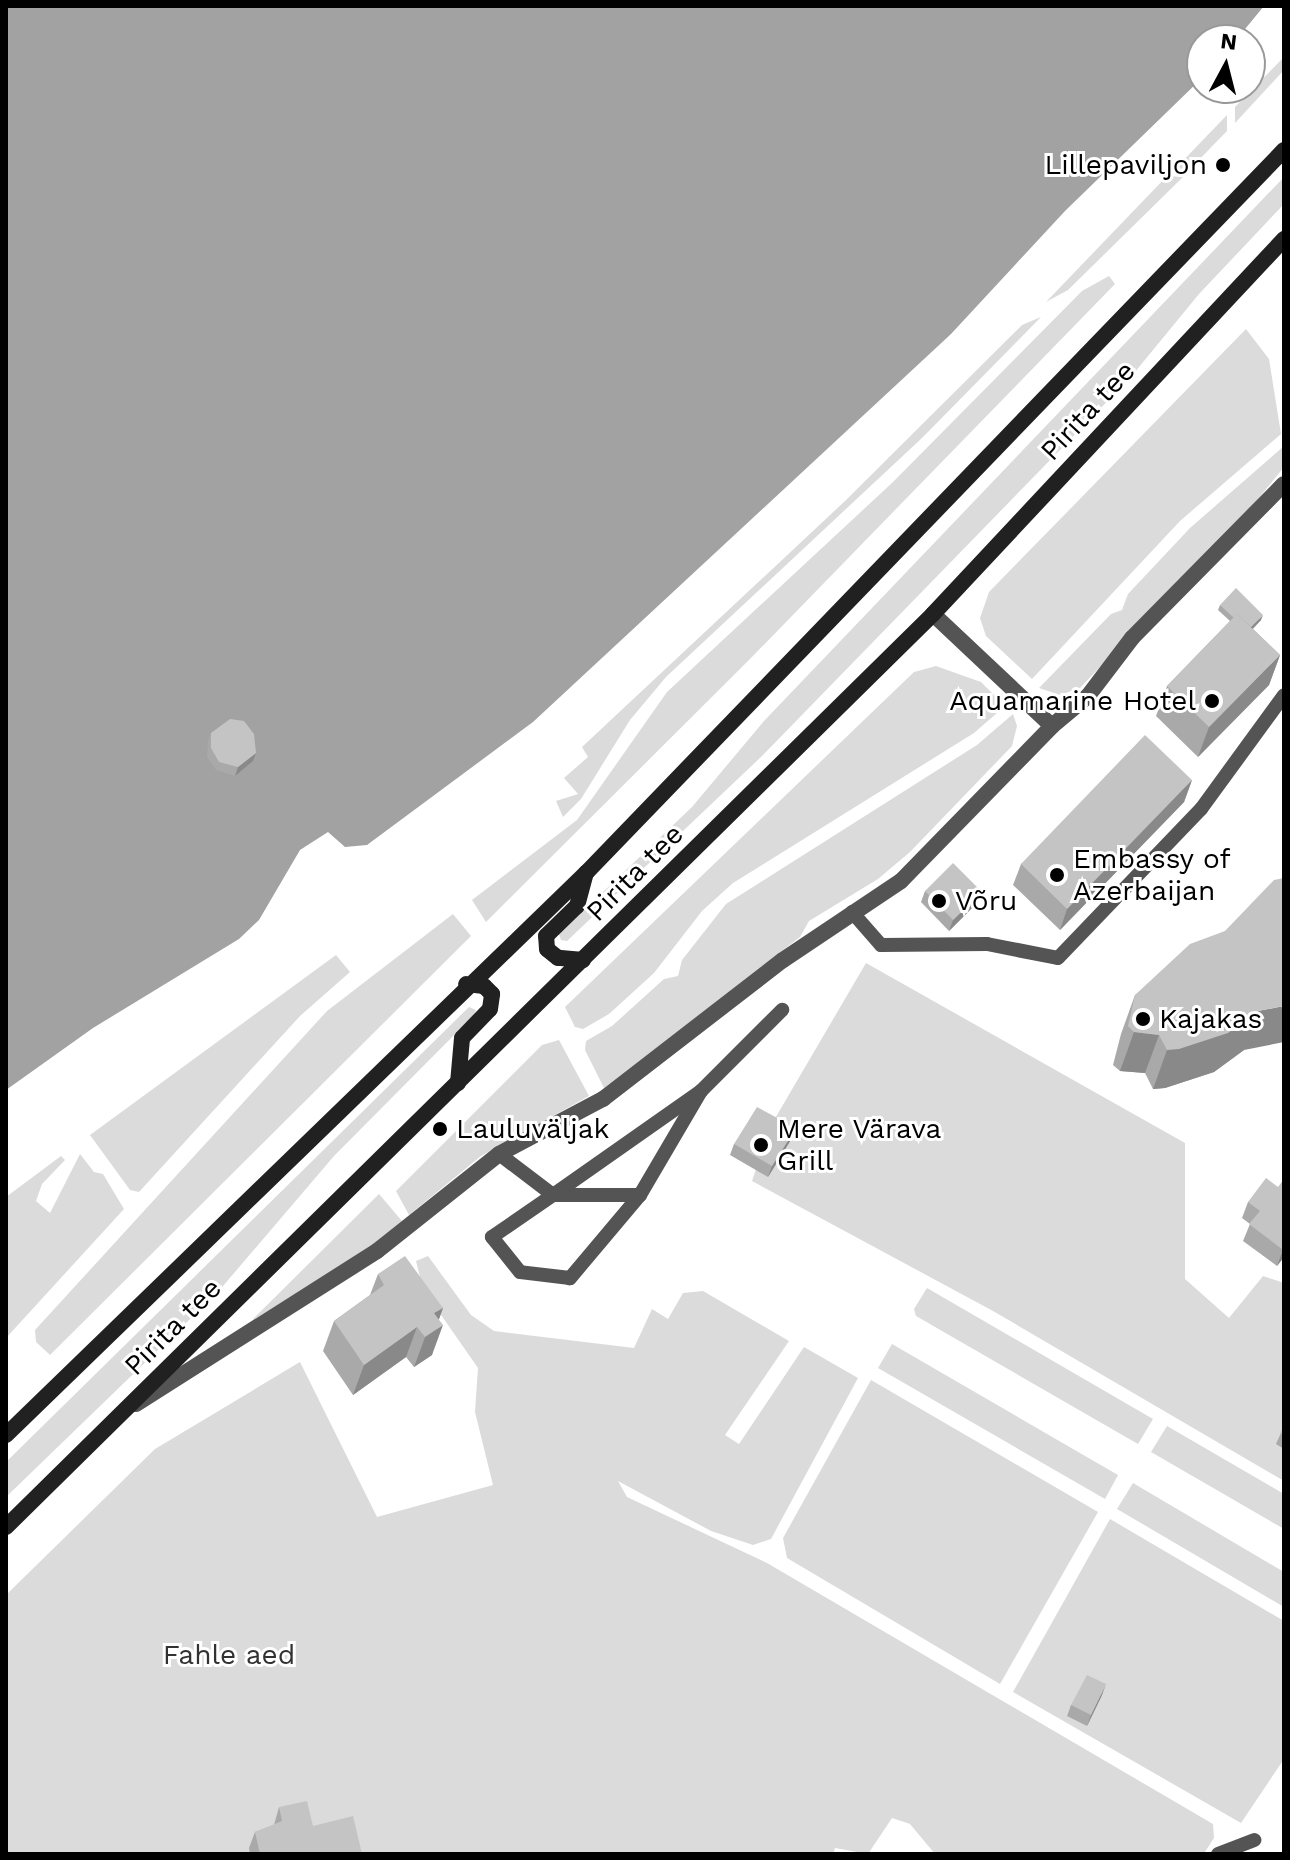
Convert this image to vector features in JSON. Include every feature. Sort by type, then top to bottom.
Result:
[{"type":"main road","name":"Pirita tee","points":[[6,1435],[173,1278],[466,984],[587,872],[1284,150]]},
{"type":"main road","name":"Pirita tee","points":[[6,1527],[933,614],[1284,239]]},
{"type":"main road","points":[[583,960],[558,958],[547,949],[546,936],[577,906],[587,872]]},
{"type":"main road","points":[[458,1083],[462,1038],[490,1009],[492,994],[484,986],[466,984]]},
{"type":"street","points":[[128,1409],[377,1251],[499,1154],[603,1099],[852,912],[901,881],[1052,726],[1088,696],[1132,638],[1284,484]]},
{"type":"street","points":[[933,614],[1052,726]]},
{"type":"lane","points":[[852,912],[881,945],[987,944],[1058,958],[1201,809],[1284,695]]},
{"type":"lane","points":[[701,1091],[640,1195],[570,1278],[520,1272],[492,1237],[701,1091],[782,1010]]},
{"type":"lane","points":[[499,1154],[553,1195],[640,1195]]},
{"type":"lane","points":[[1218,1854],[1254,1840]]},
{"type":"green space","points":[[1284,57],[1284,70],[1266,89],[1266,75]]},
{"type":"green space","points":[[1238,104],[1253,104],[1235,123],[1235,107]]},
{"type":"green space","points":[[1227,115],[1227,131],[1191,168],[1175,169]]},
{"type":"green space","points":[[1167,176],[1183,177],[1068,290],[1046,302]]},
{"type":"green space","points":[[1284,177],[1284,204],[1199,294],[1130,378],[762,756],[567,941],[561,940],[559,934],[692,807],[764,721]]},
{"type":"green space","points":[[1109,276],[1115,284],[750,659],[486,922],[472,900],[577,820],[667,692],[893,482],[1082,291]]},
{"type":"green space","points":[[1041,317],[922,438],[666,677],[630,720],[581,799],[563,817],[556,801],[578,794],[564,778],[588,757],[582,747],[845,501],[1022,325]]},
{"type":"green space","points":[[1246,329],[1269,359],[1281,434],[1180,521],[1032,679],[986,636],[980,618],[989,592]]},
{"type":"green space","points":[[1284,446],[1284,467],[1250,509],[1080,688],[1060,695],[1039,688],[1111,614],[1122,610],[1128,594],[1190,528]]},
{"type":"green space","points":[[936,666],[981,682],[1005,706],[974,733],[733,883],[702,911],[654,973],[609,1014],[583,1029],[575,1027],[565,1007],[914,672]]},
{"type":"green space","points":[[1013,714],[1017,726],[1012,746],[910,852],[878,879],[809,921],[800,937],[604,1088],[585,1050],[586,1041],[612,1026],[664,979],[678,976],[682,960],[726,904],[977,745]]},
{"type":"green space","points":[[453,914],[471,936],[50,1355],[36,1342],[35,1330],[327,1011]]},
{"type":"green space","points":[[336,955],[350,972],[300,1016],[139,1192],[130,1190],[90,1135]]},
{"type":"green space","points":[[866,963],[1185,1143],[1185,1279],[1229,1318],[1263,1276],[1284,1283],[1284,1481],[993,1311],[752,1181],[770,1127]]},
{"type":"green space","points":[[469,1007],[476,1010],[474,1015],[334,1156],[217,1293],[6,1497],[6,1462]]},
{"type":"green space","points":[[559,1040],[589,1096],[481,1156],[409,1215],[396,1191],[542,1045]]},
{"type":"green space","points":[[80,1154],[94,1172],[103,1174],[124,1209],[6,1338],[6,1197],[61,1156],[65,1160],[42,1184],[36,1201],[50,1213]]},
{"type":"green space","points":[[379,1194],[402,1221],[361,1254],[257,1322],[253,1319]]},
{"type":"green space","name":"Fahle aed","points":[[428,1256],[471,1315],[494,1331],[634,1348],[652,1309],[668,1319],[683,1293],[703,1291],[789,1341],[725,1435],[739,1444],[804,1347],[858,1378],[771,1539],[753,1545],[711,1531],[618,1481],[627,1497],[767,1563],[1213,1824],[1214,1838],[1205,1852],[935,1854],[910,1824],[892,1818],[868,1854],[835,1848],[833,1854],[6,1854],[6,1595],[155,1449],[300,1362],[377,1517],[493,1485],[475,1412],[478,1368],[423,1289],[416,1261]]},
{"type":"green space","points":[[927,1288],[1153,1419],[1138,1444],[916,1316],[914,1309]]},
{"type":"green space","points":[[892,1344],[1118,1475],[1105,1499],[878,1368]]},
{"type":"green space","points":[[871,1380],[1098,1512],[1000,1684],[787,1558],[783,1538]]},
{"type":"green space","points":[[1167,1426],[1284,1494],[1284,1529],[1151,1452]]},
{"type":"green space","points":[[1133,1483],[1284,1572],[1284,1607],[1117,1509]]},
{"type":"green space","points":[[1110,1519],[1284,1621],[1284,1759],[1241,1823],[1013,1692]]},
{"type":"shaded area","points":[[6,6],[1264,6],[1249,24],[1186,24],[1186,94],[1065,211],[951,334],[533,722],[367,845],[345,847],[328,832],[300,850],[259,920],[239,939],[93,1028],[6,1090]]},
{"type":"building","points":[[1236,588],[1263,615],[1251,627],[1237,614],[1234,618],[1220,605]]},
{"type":"building","points":[[1237,614],[1280,655],[1209,727],[1167,686]]},
{"type":"building","points":[[230,719],[244,721],[254,734],[256,753],[238,767],[219,762],[211,748],[211,733]]},
{"type":"building","points":[[1145,735],[1192,780],[1067,909],[1021,864]]},
{"type":"building","points":[[953,863],[982,892],[953,920],[925,891]]},
{"type":"building","points":[[1284,878],[1284,1006],[1258,1011],[1228,1033],[1179,1049],[1167,1050],[1159,1035],[1134,1032],[1128,1026],[1135,995],[1190,944],[1225,931],[1274,880]]},
{"type":"building","points":[[757,1107],[796,1128],[772,1166],[734,1144]]},
{"type":"building","points":[[1266,1178],[1278,1187],[1284,1179],[1283,1250],[1249,1224],[1260,1211],[1248,1202]]},
{"type":"building","points":[[405,1256],[443,1308],[434,1313],[443,1325],[425,1337],[417,1327],[364,1365],[334,1321],[384,1285],[378,1274]]},
{"type":"building","points":[[1087,1675],[1106,1684],[1091,1715],[1071,1705]]},
{"type":"building","points":[[307,1801],[313,1826],[353,1816],[362,1854],[260,1854],[255,1832],[282,1821],[279,1807]]},
{"type":"place","name":"Lillepaviljon","points":[[1223,165]]},
{"type":"place","name":"Aquamarine Hotel","points":[[1212,701]]},
{"type":"place","name":"Embassy of Azerbaijan","points":[[1057,875]]},
{"type":"place","name":"Võru","points":[[939,901]]},
{"type":"place","name":"Kajakas","points":[[1143,1019]]},
{"type":"place","name":"Lauluväljak","points":[[440,1129]]},
{"type":"place","name":"Mere Värava Grill","points":[[761,1145]]}]
